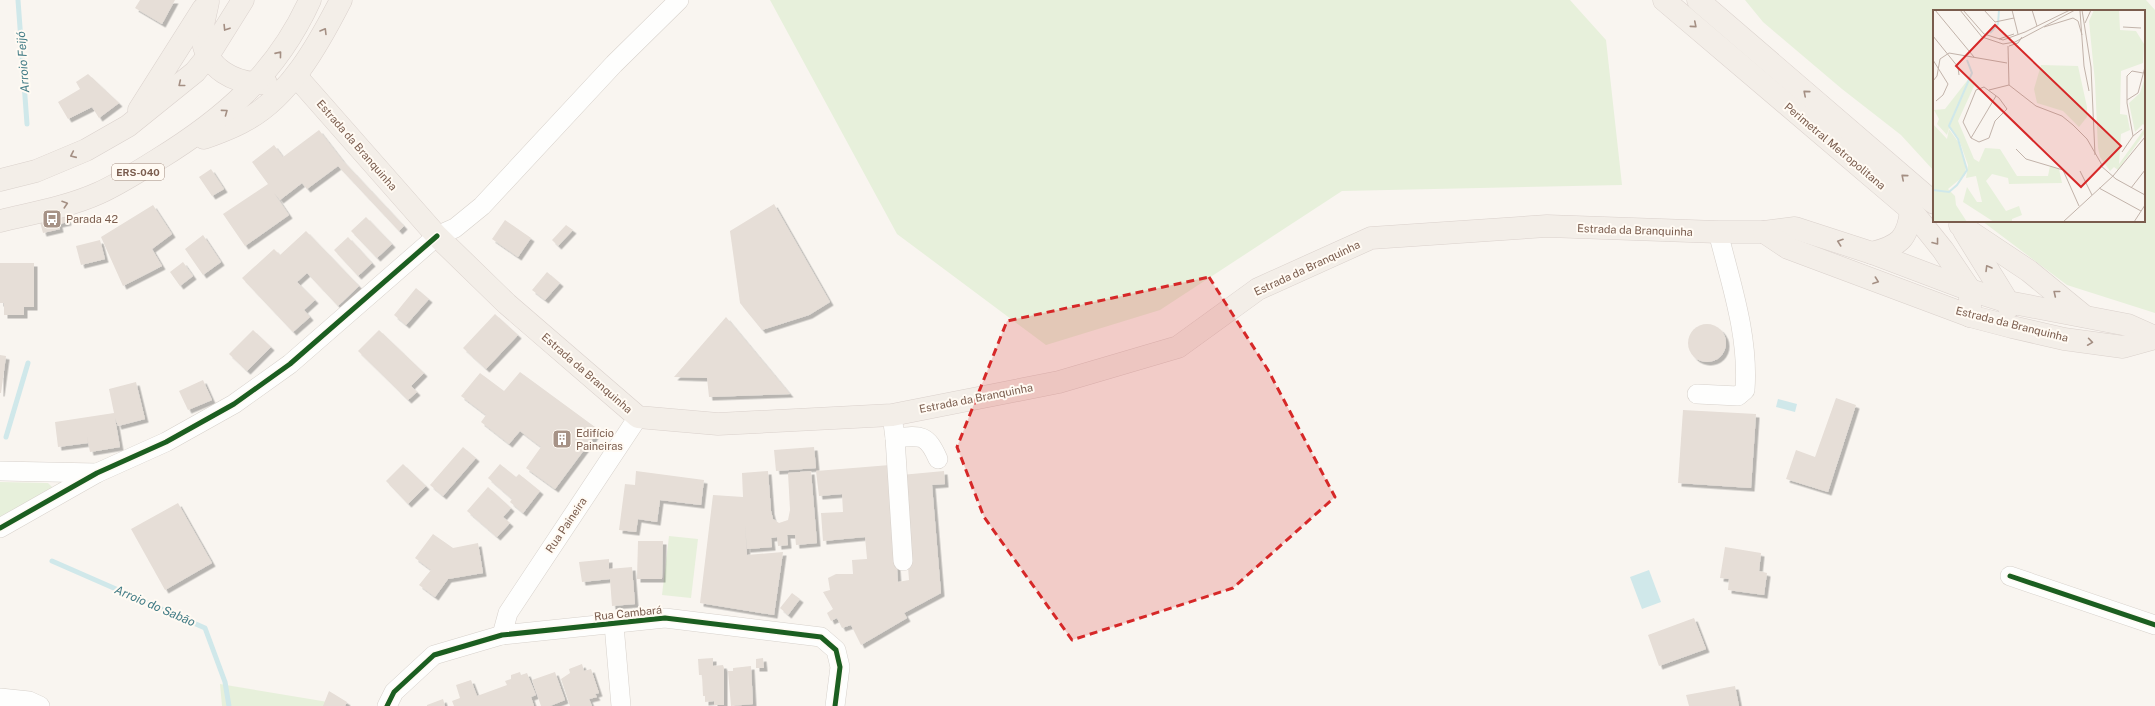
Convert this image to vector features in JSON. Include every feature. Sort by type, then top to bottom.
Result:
[{"type":"main road","points":[[0,180],[36,171],[86,150],[128,126],[195,72],[208,56],[243,0]]},
{"type":"main road","name":"ERS-040","points":[[0,221],[52,208],[99,193],[179,147],[232,107],[254,84],[282,51],[301,19],[310,0]]},
{"type":"main road","points":[[179,147],[245,121],[271,101],[296,76],[341,0]]},
{"type":"main road","name":"Perimetral Metropolitana","points":[[1664,0],[1911,210],[1943,250],[1970,290]]},
{"type":"main road","name":"Perimetral Metropolitana","points":[[1698,0],[1933,202]]},
{"type":"main road","points":[[209,1],[202,36],[208,56],[225,74],[238,81],[254,84],[273,82],[296,76]]},
{"type":"main road","points":[[128,126],[209,1]]},
{"type":"main road","name":"Estrada da Branquinha","points":[[296,76],[437,236],[507,304],[638,417],[718,424],[892,415],[1059,382],[1178,347],[1258,289],[1371,238],[1547,226],[1718,232],[1764,232],[1795,228],[1872,253],[1970,290],[2008,302],[2128,325],[2155,337]]},
{"type":"main road","points":[[1872,253],[1893,248],[1901,240],[1907,232],[1911,210]]},
{"type":"main road","points":[[1957,223],[2008,302],[2012,327]]},
{"type":"main road","points":[[1957,223],[2028,271],[2087,318]]},
{"type":"main road","name":"Estrada da Branquinha","points":[[1764,232],[1788,248],[1970,316],[2064,339],[2123,347],[2155,337]]},
{"type":"main road","points":[[1970,290],[1970,316]]},
{"type":"street","points":[[0,528],[97,473],[166,442],[234,404],[290,364],[437,236],[455,228],[482,206],[614,64],[679,0]]},
{"type":"street","points":[[1697,394],[1738,396],[1745,390],[1747,366],[1743,331],[1718,232]]},
{"type":"street","points":[[892,415],[895,438],[903,561]]},
{"type":"street","name":"Rua Paineira","points":[[502,635],[508,613],[638,417]]},
{"type":"street","points":[[895,438],[913,436],[924,438],[931,443],[938,459]]},
{"type":"street","points":[[0,471],[97,473]]},
{"type":"street","points":[[2010,576],[2155,625]]},
{"type":"street","name":"Rua Cambará","points":[[386,706],[394,692],[434,655],[502,635],[614,625],[665,618],[821,637],[836,650],[840,667],[835,706]]},
{"type":"street","points":[[614,625],[621,706]]},
{"type":"street","points":[[0,698],[29,702],[40,706]]},
{"type":"highlighted area","points":[[1209,277],[1268,370],[1335,497],[1233,588],[1072,640],[984,517],[957,447],[1007,321]]},
{"type":"green space","points":[[770,0],[1570,0],[1606,40],[1622,185],[1342,191],[1160,310],[1046,345],[897,234]]},
{"type":"green space","points":[[1745,0],[2146,0],[2155,10],[2155,313],[2067,285],[1983,222],[2145,222],[2145,10],[1933,10],[1933,170],[1901,135],[1842,89],[1763,22]]},
{"type":"green space","points":[[0,482],[48,483],[53,488],[0,519]]},
{"type":"green space","points":[[669,536],[698,539],[691,598],[662,595]]},
{"type":"green space","points":[[220,684],[334,703],[335,706],[222,706]]},
{"type":"water","points":[[1778,399],[1797,404],[1795,412],[1776,407]]},
{"type":"water","points":[[1649,570],[1661,602],[1642,609],[1630,577]]},
{"type":"building","points":[[140,0],[175,0],[162,24],[135,8]]},
{"type":"building","points":[[88,74],[119,103],[99,118],[92,107],[68,119],[58,102],[80,89],[76,82]]},
{"type":"building","points":[[319,130],[343,161],[404,226],[399,231],[338,166],[307,189],[302,183],[280,200],[274,193],[289,215],[245,246],[223,214],[268,184],[252,162],[274,145],[283,157]]},
{"type":"building","points":[[211,169],[224,189],[212,196],[199,177]]},
{"type":"building","points":[[774,204],[830,302],[809,315],[762,330],[740,303],[730,231]]},
{"type":"building","points":[[153,205],[172,234],[152,249],[162,266],[123,286],[101,237]]},
{"type":"building","points":[[66,215],[68,222],[59,224],[60,229],[43,233],[40,222]]},
{"type":"building","points":[[366,217],[392,244],[377,258],[351,231]]},
{"type":"building","points":[[505,220],[531,238],[518,257],[492,239]]},
{"type":"building","points":[[566,225],[573,230],[558,246],[552,240]]},
{"type":"building","points":[[306,231],[359,286],[338,306],[307,273],[297,282],[315,300],[304,310],[310,317],[293,332],[242,278],[274,249],[280,255]]},
{"type":"building","points":[[203,235],[221,262],[203,275],[185,249]]},
{"type":"building","points":[[348,237],[372,263],[358,276],[334,250]]},
{"type":"building","points":[[100,240],[105,259],[81,265],[76,246]]},
{"type":"building","points":[[183,262],[193,276],[180,286],[170,272]]},
{"type":"building","points":[[0,263],[34,263],[34,307],[24,307],[24,315],[4,315],[4,303],[0,303]]},
{"type":"building","points":[[547,272],[560,283],[545,300],[532,290]]},
{"type":"building","points":[[416,288],[429,299],[406,325],[394,315]]},
{"type":"building","points":[[495,314],[518,335],[486,369],[463,348]]},
{"type":"building","points":[[726,317],[790,394],[709,397],[707,378],[674,377]]},
{"type":"building","points":[[1703,324],[1711,324],[1721,329],[1725,336],[1725,350],[1721,357],[1711,362],[1703,362],[1693,357],[1691,354],[1688,347],[1688,339],[1693,329],[1696,327]]},
{"type":"building","points":[[253,330],[271,347],[247,371],[229,354]]},
{"type":"building","points":[[379,330],[424,373],[411,386],[417,392],[408,400],[358,351]]},
{"type":"building","points":[[0,355],[6,356],[1,393],[0,393]]},
{"type":"building","points":[[520,372],[599,430],[555,489],[526,468],[541,447],[520,431],[509,444],[481,422],[486,415],[461,396],[480,373],[504,391]]},
{"type":"building","points":[[203,380],[212,400],[188,410],[179,391]]},
{"type":"building","points":[[136,382],[145,419],[118,426],[115,418],[120,447],[90,452],[87,436],[88,443],[58,447],[55,422],[114,413],[109,389]]},
{"type":"building","points":[[1836,398],[1856,405],[1828,492],[1786,479],[1796,450],[1815,457]]},
{"type":"building","points":[[1683,410],[1756,414],[1751,488],[1678,483]]},
{"type":"building","points":[[463,447],[476,458],[443,496],[430,485]]},
{"type":"building","points":[[814,447],[816,468],[776,471],[774,450]]},
{"type":"building","points":[[403,464],[426,486],[408,504],[386,481]]},
{"type":"building","points":[[500,464],[516,477],[519,474],[540,491],[523,513],[510,502],[512,499],[488,478]]},
{"type":"building","points":[[890,465],[898,582],[909,580],[901,475],[944,471],[945,484],[932,485],[941,593],[904,613],[907,618],[861,645],[851,625],[842,628],[837,618],[831,621],[827,613],[833,609],[823,592],[830,590],[828,578],[836,574],[853,574],[852,560],[867,559],[865,537],[823,541],[821,513],[843,512],[842,494],[819,496],[816,471]]},
{"type":"building","points":[[636,471],[704,480],[701,505],[660,500],[657,522],[638,519],[636,532],[619,530],[625,484],[635,485]]},
{"type":"building","points":[[768,471],[771,511],[773,519],[779,523],[788,520],[790,510],[788,473],[811,471],[817,543],[796,545],[795,535],[787,535],[788,545],[778,546],[777,537],[771,538],[772,547],[747,549],[745,525],[747,555],[783,552],[774,615],[700,603],[713,495],[743,497],[742,473]]},
{"type":"building","points":[[488,487],[511,508],[503,517],[510,523],[497,537],[467,511]]},
{"type":"building","points":[[178,503],[212,563],[165,590],[131,529]]},
{"type":"building","points":[[433,534],[453,548],[478,543],[483,573],[448,579],[435,597],[419,585],[431,570],[415,558]]},
{"type":"building","points":[[638,541],[663,541],[662,579],[637,579]]},
{"type":"building","points":[[1725,547],[1761,553],[1759,571],[1767,573],[1764,595],[1728,590],[1729,579],[1720,578]]},
{"type":"building","points":[[609,559],[609,569],[632,567],[635,604],[612,606],[610,579],[582,582],[579,562]]},
{"type":"building","points":[[792,593],[800,599],[788,615],[780,608]]},
{"type":"building","points":[[1694,618],[1706,649],[1659,666],[1648,635]]},
{"type":"building","points":[[713,658],[713,666],[723,665],[724,668],[724,705],[714,705],[714,701],[705,702],[705,696],[703,696],[702,675],[699,675],[698,659]]},
{"type":"building","points":[[763,658],[764,668],[756,668],[756,659]]},
{"type":"building","points":[[582,664],[584,671],[591,669],[599,693],[595,694],[597,697],[589,699],[592,706],[570,706],[561,679],[570,673],[569,669]]},
{"type":"building","points":[[751,666],[753,704],[731,706],[728,671],[733,671],[733,668]]},
{"type":"building","points":[[520,672],[521,675],[527,673],[536,695],[531,697],[534,706],[454,706],[452,701],[460,698],[456,685],[471,680],[477,696],[507,685],[505,681],[511,679],[511,675]]},
{"type":"building","points":[[555,672],[565,700],[550,706],[541,706],[532,680]]},
{"type":"building","points":[[1735,686],[1739,706],[1689,706],[1686,695]]},
{"type":"building","points":[[329,691],[347,702],[345,706],[323,706]]},
{"type":"building","points":[[443,699],[445,706],[427,706],[427,705]]},
{"type":"waterway","name":"Arroio Feijó","points":[[18,0],[27,124]]},
{"type":"waterway","name":"Arroio do Sabão","points":[[6,437],[28,363]]},
{"type":"waterway","name":"Arroio do Sabão","points":[[52,561],[205,628],[225,682],[229,706]]},
{"type":"cycle path","points":[[0,528],[97,473],[166,442],[234,404],[290,364],[437,236]]},
{"type":"cycle path","points":[[2010,576],[2155,625]]},
{"type":"cycle path","points":[[387,706],[394,692],[434,655],[502,635],[665,618],[821,637],[836,650],[840,667],[835,706]]},
{"type":"place","name":"Parada 42","points":[[52,219]]},
{"type":"place","name":"Edifício Paineiras","points":[[562,439]]}]
